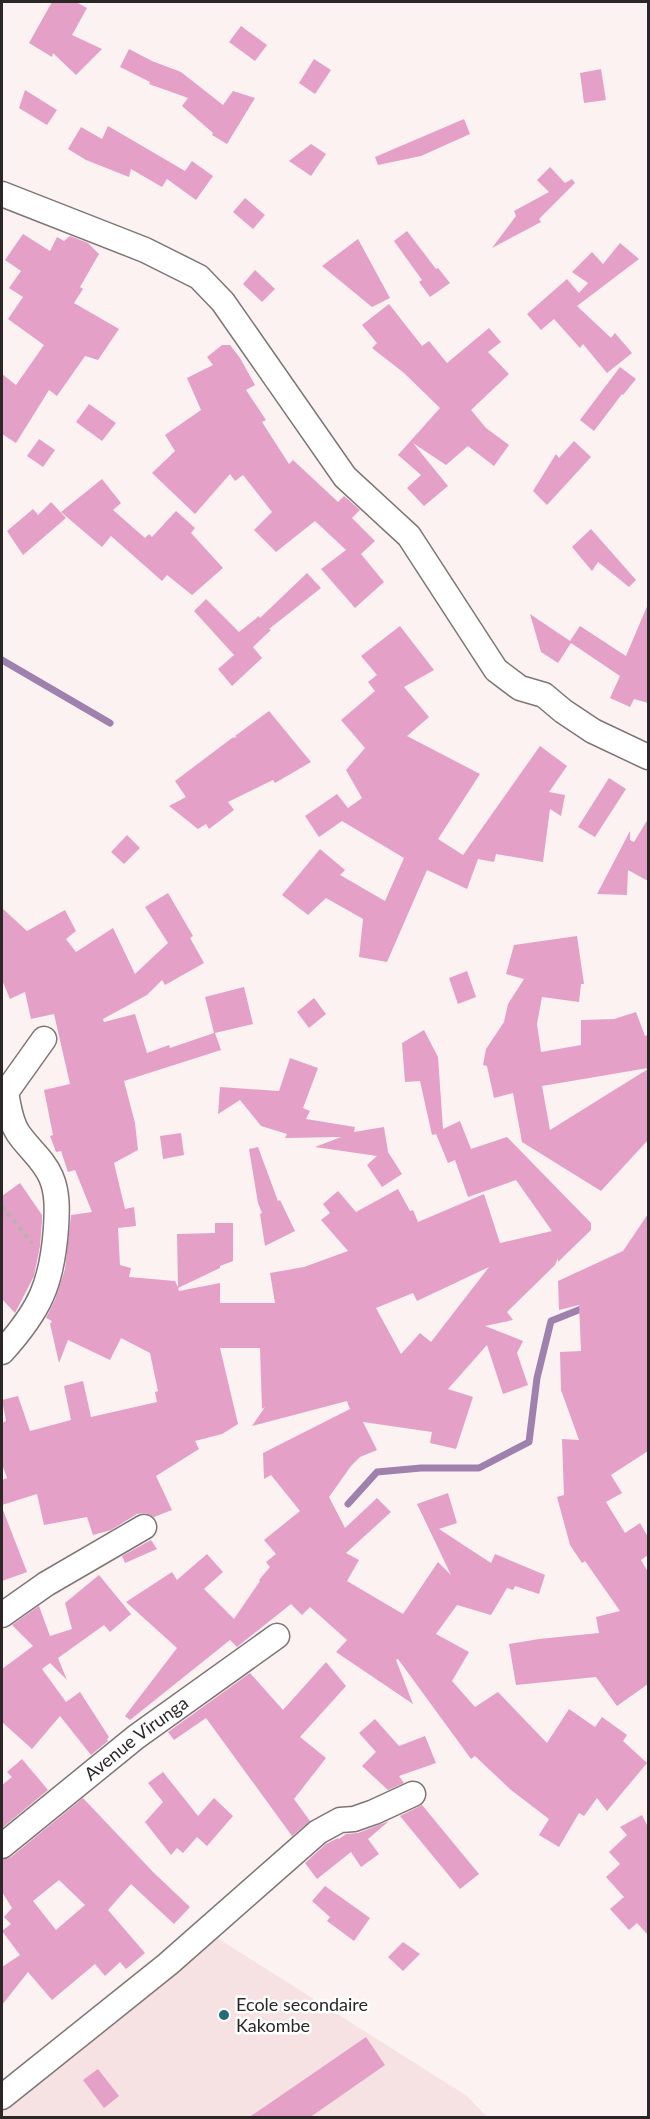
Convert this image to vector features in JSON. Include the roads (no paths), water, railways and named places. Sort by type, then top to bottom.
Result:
[{"type":"street","points":[[2,194],[146,250],[199,277],[223,302],[345,477],[409,536],[496,670],[520,688],[544,695],[594,731],[648,757]]},
{"type":"street","points":[[2,1352],[38,1304],[48,1283],[52,1267],[57,1212],[56,1188],[46,1168],[17,1131],[4,1096],[44,1039]]},
{"type":"street","points":[[2,1615],[46,1584],[144,1527]]},
{"type":"street","name":"Avenue Virunga","points":[[2,1845],[136,1737],[277,1636]]},
{"type":"street","points":[[2,2097],[168,1964],[318,1832],[340,1820],[354,1819],[374,1812],[413,1794]]},
{"type":"waterway","points":[[2,660],[110,723]]},
{"type":"waterway","points":[[348,1504],[377,1472],[421,1468],[479,1468],[529,1442],[537,1378],[551,1321],[586,1307]]},
{"type":"place","name":"Ecole secondaire Kakombe","points":[[224,2015]]}]
